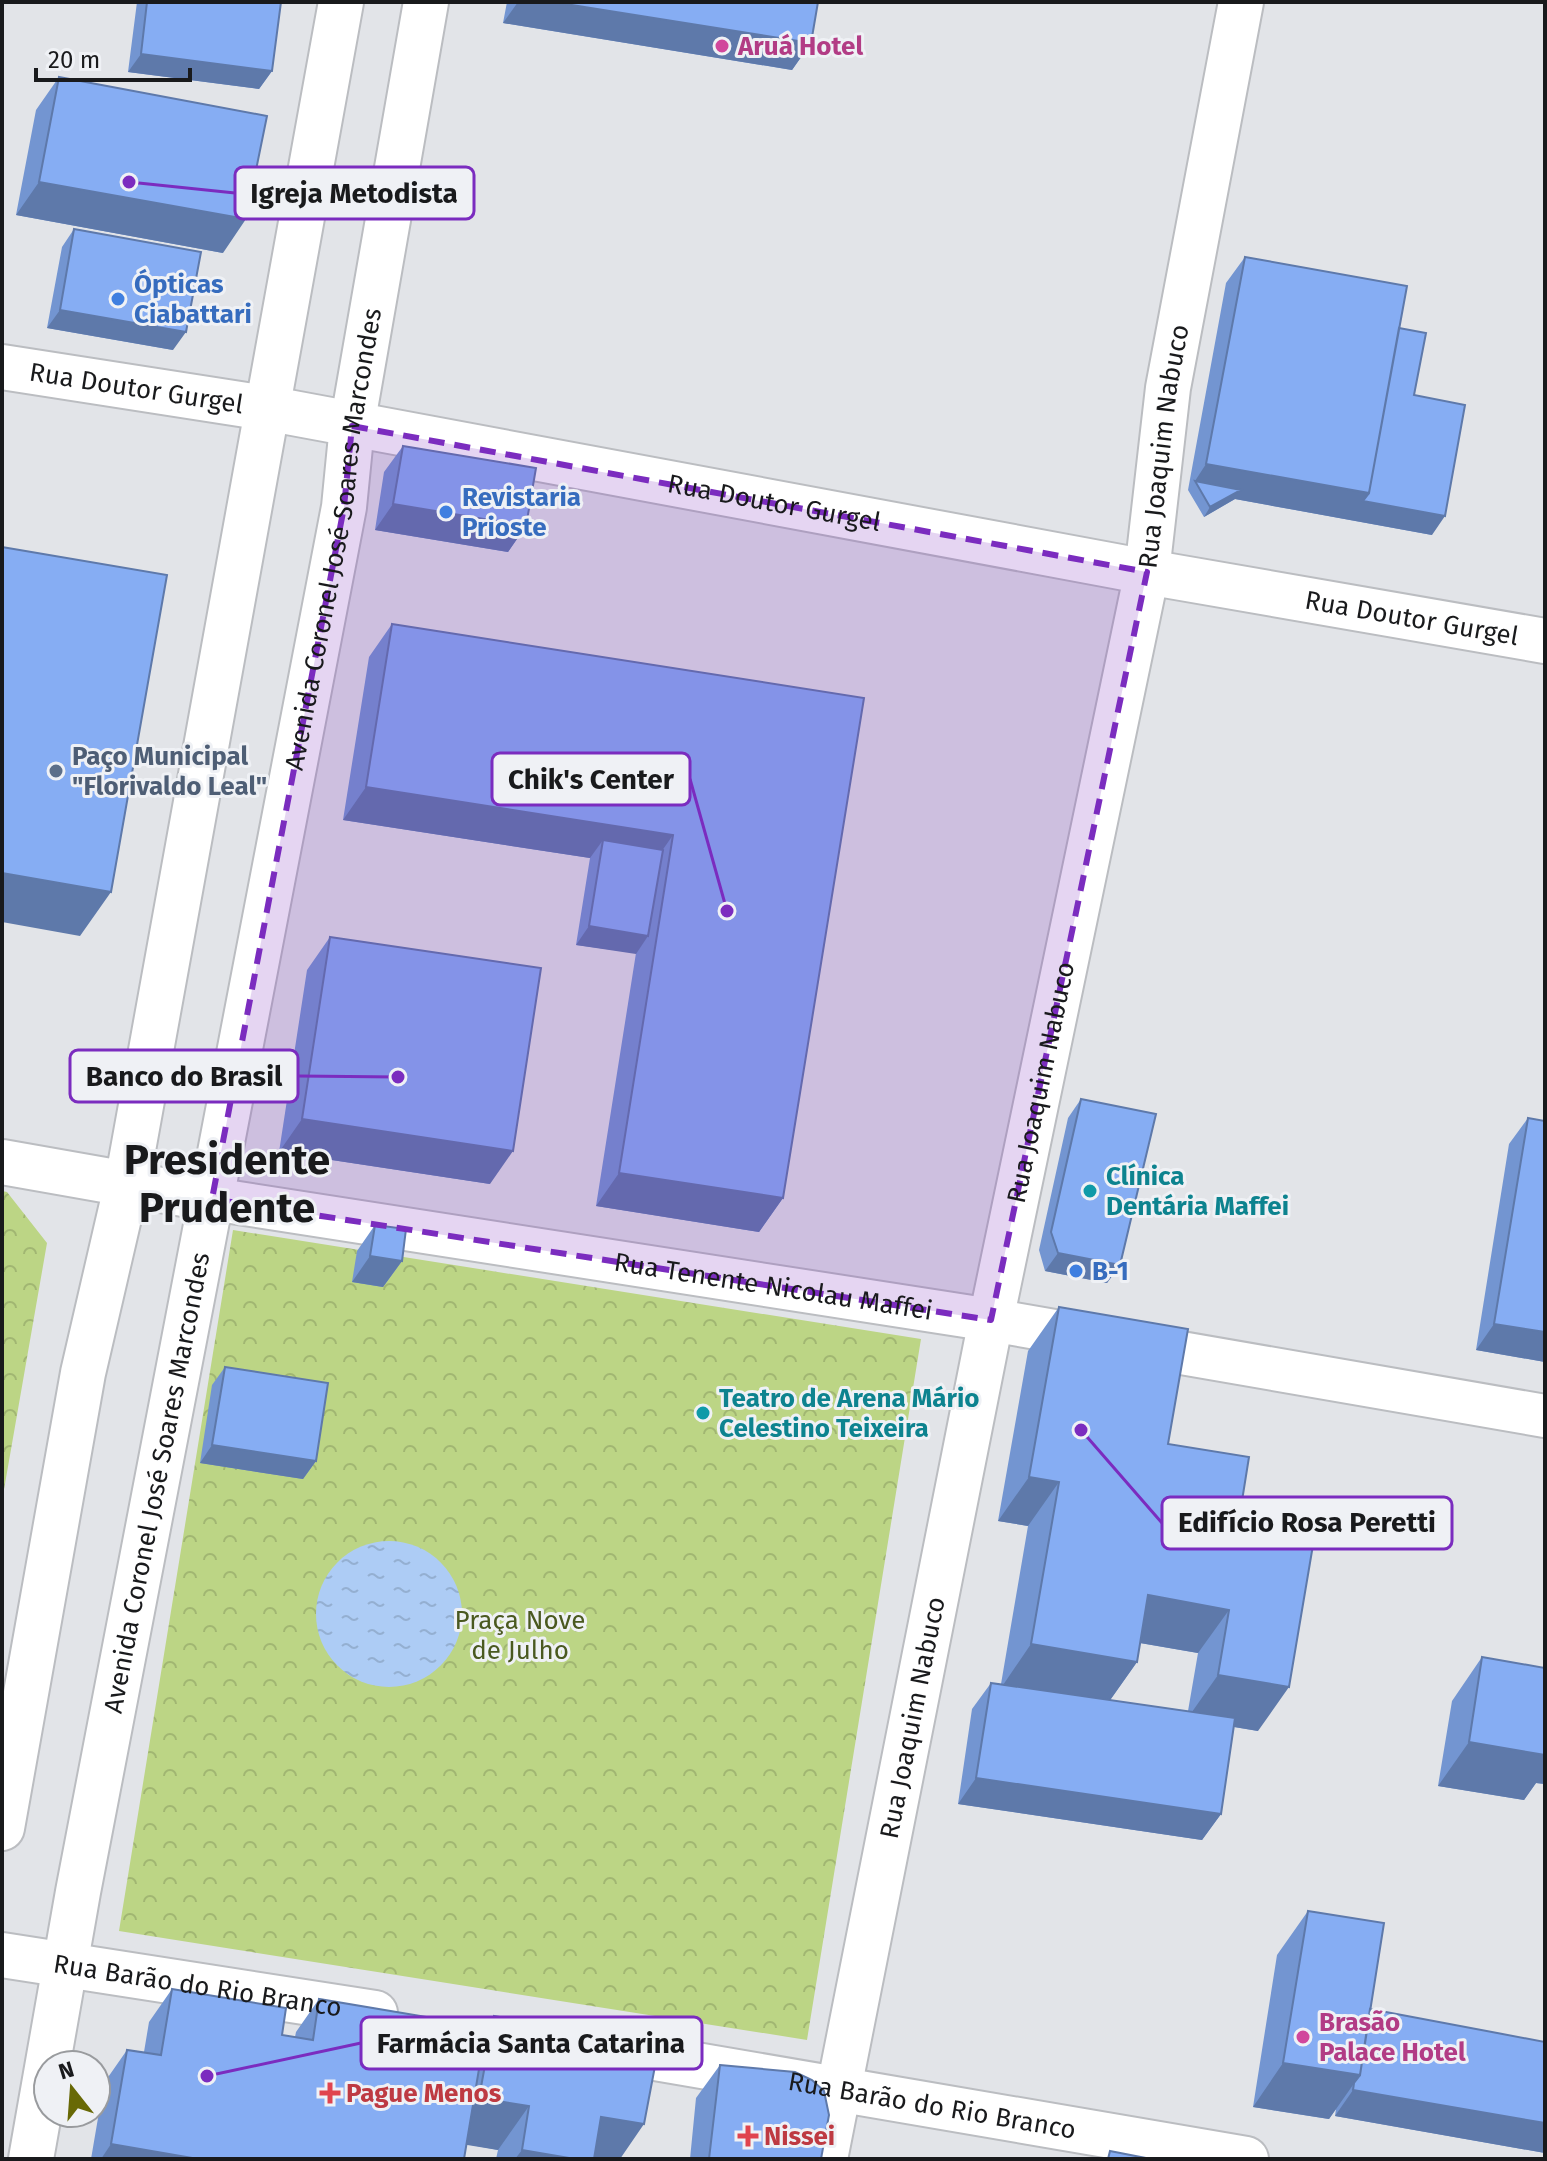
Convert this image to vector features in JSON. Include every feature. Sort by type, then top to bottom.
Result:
[{"type":"street","points":[[2,1828],[83,1373],[127,1183],[341,2]]},
{"type":"street","name":"Avenida Coronel José Soares Marcondes","points":[[31,2159],[344,507],[352,426],[426,2]]},
{"type":"street","name":"Rua Joaquim Nabuco","points":[[825,2159],[991,1320],[1147,572],[1168,388],[1241,2]]},
{"type":"street","name":"Rua Doutor Gurgel","points":[[2,367],[266,408],[1147,572],[1545,641]]},
{"type":"street","name":"Rua Tenente Nicolau Maffei","points":[[2,1162],[212,1199],[991,1320],[1545,1416]]},
{"type":"street","name":"Rua Barão do Rio Branco","points":[[2,1955],[419,2020]]},
{"type":"street","name":"Rua Barão do Rio Branco","points":[[558,2042],[837,2087],[1246,2159]]},
{"type":"highlighted area","points":[[352,426],[1147,572],[991,1320],[212,1199],[344,507]]},
{"type":"green space","points":[[2,1191],[7,1192],[47,1243],[2,1501]]},
{"type":"green space","name":"Praça Nove de Julho","points":[[233,1230],[921,1339],[807,2040],[119,1931]]},
{"type":"water","points":[[389,1541],[417,1546],[441,1562],[457,1586],[462,1614],[457,1642],[441,1666],[417,1682],[389,1687],[361,1682],[337,1666],[321,1642],[316,1614],[321,1586],[337,1562],[361,1546]]},
{"type":"building","points":[[147,2],[281,2],[272,71],[141,54]]},
{"type":"building","points":[[553,2],[818,2],[811,43]]},
{"type":"building","points":[[59,77],[267,116],[246,219],[39,182]]},
{"type":"building","name":"Ópticas Ciabattari","points":[[74,229],[201,252],[186,332],[60,310]]},
{"type":"building","points":[[1245,257],[1407,286],[1369,493],[1206,464]]},
{"type":"building","points":[[1399,328],[1426,333],[1414,395],[1465,405],[1445,516],[1363,501],[1369,493]]},
{"type":"building","points":[[403,446],[536,468],[526,526],[393,504]]},
{"type":"building","points":[[1195,481],[1241,490],[1210,507]]},
{"type":"building","name":"Paço Municipal \"Florivaldo Leal\"","points":[[2,547],[167,575],[111,892],[2,873]]},
{"type":"building","points":[[392,624],[864,698],[783,1198],[619,1173],[673,835],[366,787]]},
{"type":"building","points":[[603,840],[663,850],[648,936],[589,926]]},
{"type":"building","points":[[330,937],[541,968],[513,1151],[302,1119]]},
{"type":"building","name":"Clínica Dentária Maffei","points":[[1081,1099],[1156,1114],[1120,1265],[1058,1253],[1051,1232]]},
{"type":"building","points":[[1528,1118],[1545,1121],[1545,1332],[1494,1324]]},
{"type":"building","points":[[375,1225],[406,1229],[402,1261],[370,1256]]},
{"type":"building","points":[[1059,1307],[1188,1329],[1168,1444],[1249,1457],[1237,1532],[1313,1545],[1289,1687],[1218,1675],[1229,1610],[1148,1595],[1137,1662],[1031,1644],[1059,1482],[1029,1477]]},
{"type":"building","points":[[225,1367],[328,1383],[316,1461],[212,1445]]},
{"type":"building","points":[[1482,1657],[1545,1668],[1545,1755],[1469,1742]]},
{"type":"building","points":[[991,1683],[1235,1718],[1221,1814],[976,1778]]},
{"type":"building","points":[[1308,1911],[1384,1923],[1360,2075],[1283,2063]]},
{"type":"building","points":[[172,1989],[286,2008],[282,2035],[313,2040],[319,1999],[486,2027],[464,2159],[198,2159],[111,2144],[127,2050],[161,2055]]},
{"type":"building","points":[[1370,2009],[1545,2042],[1545,2123],[1353,2090],[1360,2075]]},
{"type":"building","points":[[494,2016],[659,2045],[644,2124],[601,2117],[594,2159],[522,2150],[529,2106],[479,2098]]},
{"type":"building","points":[[720,2065],[795,2072],[812,2080],[824,2091],[829,2115],[821,2159],[709,2159]]},
{"type":"building","points":[[1110,2151],[1151,2159],[1108,2159]]},
{"type":"place","name":"Aruá Hotel","points":[[722,46]]},
{"type":"place","name":"Igreja Metodista","points":[[129,182]]},
{"type":"place","name":"Ópticas Ciabattari","points":[[118,299]]},
{"type":"place","name":"Revistaria Prioste","points":[[446,512]]},
{"type":"place","name":"Paço Municipal \"Florivaldo Leal\"","points":[[56,771]]},
{"type":"place","name":"Chik's Center","points":[[727,911]]},
{"type":"place","name":"Banco do Brasil","points":[[398,1077]]},
{"type":"place","name":"Clínica Dentária Maffei","points":[[1090,1191]]},
{"type":"place","name":"B-1","points":[[1076,1271]]},
{"type":"place","name":"Teatro de Arena Mário Celestino Teixeira","points":[[703,1413]]},
{"type":"place","name":"Edifício Rosa Peretti","points":[[1081,1430]]},
{"type":"place","name":"Brasão Palace Hotel","points":[[1303,2037]]},
{"type":"place","name":"Farmácia Santa Catarina","points":[[207,2076]]},
{"type":"place","name":"Pague Menos","points":[[330,2093]]},
{"type":"place","name":"Nissei","points":[[748,2136]]},
{"type":"district","name":"Presidente Prudente","points":[[227,1183]]}]
